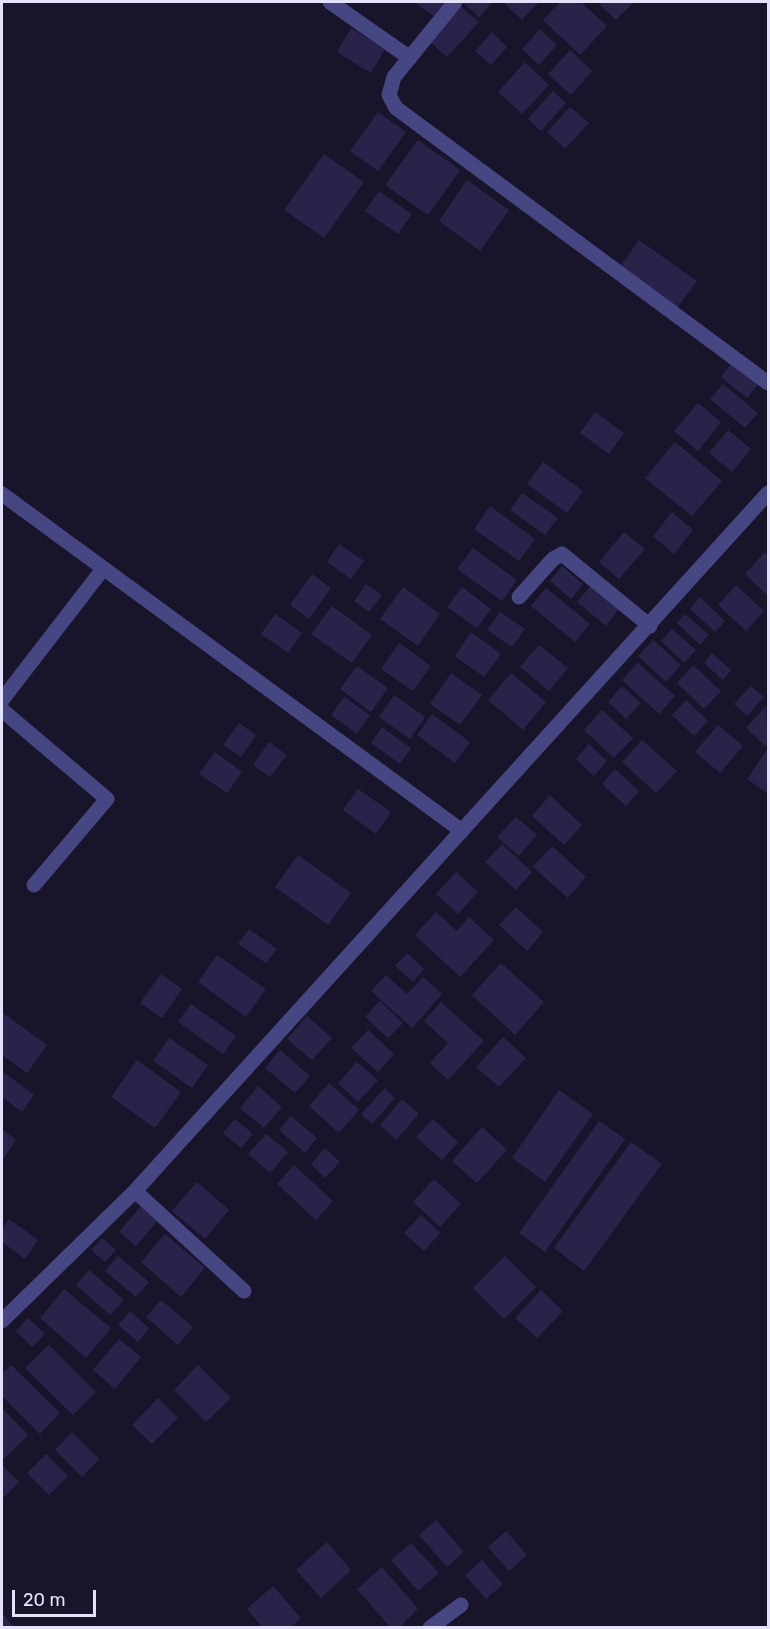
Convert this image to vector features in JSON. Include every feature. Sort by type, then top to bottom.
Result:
[{"type":"street","points":[[330,2],[410,58]]},
{"type":"street","points":[[455,2],[394,77],[389,91],[390,100],[396,108],[768,383]]},
{"type":"street","points":[[2,1321],[135,1191],[650,626],[768,493]]},
{"type":"street","points":[[2,494],[462,831]]},
{"type":"street","points":[[519,597],[553,559],[562,554],[650,626]]},
{"type":"street","points":[[2,700],[103,569]]},
{"type":"street","points":[[2,710],[107,799],[34,885]]},
{"type":"street","points":[[135,1191],[244,1291]]},
{"type":"street","points":[[430,1628],[461,1605]]},
{"type":"building","points":[[414,2],[445,2],[434,16]]},
{"type":"building","points":[[462,2],[493,2],[479,17]]},
{"type":"building","points":[[503,2],[539,2],[522,20]]},
{"type":"building","points":[[560,2],[581,2],[607,26],[580,55],[543,20]]},
{"type":"building","points":[[602,2],[634,2],[616,20],[600,5]]},
{"type":"building","points":[[459,5],[479,22],[447,57],[427,39]]},
{"type":"building","points":[[351,28],[385,49],[371,73],[337,52]]},
{"type":"building","points":[[540,29],[557,45],[539,65],[522,49]]},
{"type":"building","points":[[492,32],[507,47],[491,65],[475,51]]},
{"type":"building","points":[[570,50],[592,71],[571,95],[548,74]]},
{"type":"building","points":[[525,62],[549,85],[522,114],[498,92]]},
{"type":"building","points":[[553,91],[566,103],[541,131],[528,119]]},
{"type":"building","points":[[570,107],[589,123],[565,149],[547,132]]},
{"type":"building","points":[[378,112],[406,132],[378,171],[350,151]]},
{"type":"building","points":[[418,140],[460,170],[428,215],[385,185]]},
{"type":"building","points":[[324,154],[364,182],[324,238],[284,210]]},
{"type":"building","points":[[467,180],[509,210],[480,251],[439,221]]},
{"type":"building","points":[[379,191],[412,214],[398,234],[365,211]]},
{"type":"building","points":[[639,240],[697,281],[677,308],[620,267]]},
{"type":"building","points":[[733,361],[759,383],[747,398],[721,377]]},
{"type":"building","points":[[723,384],[758,413],[745,428],[710,399]]},
{"type":"building","points":[[698,403],[721,422],[698,451],[674,431]]},
{"type":"building","points":[[595,412],[624,433],[609,454],[580,433]]},
{"type":"building","points":[[728,430],[751,449],[732,472],[709,453]]},
{"type":"building","points":[[675,442],[722,481],[692,516],[645,478]]},
{"type":"building","points":[[543,462],[583,491],[567,513],[527,484]]},
{"type":"building","points":[[522,493],[558,518],[545,535],[510,510]]},
{"type":"building","points":[[490,506],[535,539],[519,561],[474,529]]},
{"type":"building","points":[[672,512],[693,530],[674,554],[653,536]]},
{"type":"building","points":[[624,532],[645,549],[619,579],[599,562]]},
{"type":"building","points":[[339,544],[364,561],[351,579],[327,562]]},
{"type":"building","points":[[473,548],[517,580],[502,601],[457,569]]},
{"type":"building","points":[[765,552],[768,556],[768,596],[745,574]]},
{"type":"building","points":[[562,566],[583,584],[571,599],[550,581]]},
{"type":"building","points":[[312,574],[331,588],[309,619],[290,605]]},
{"type":"building","points":[[595,581],[622,605],[606,626],[577,602]]},
{"type":"building","points":[[366,584],[382,595],[369,612],[354,601]]},
{"type":"building","points":[[736,585],[764,611],[746,631],[718,605]]},
{"type":"building","points":[[403,587],[440,614],[418,646],[380,619]]},
{"type":"building","points":[[462,587],[491,609],[477,628],[447,607]]},
{"type":"building","points":[[546,588],[590,624],[575,642],[531,606]]},
{"type":"building","points":[[700,597],[725,621],[715,632],[690,609]]},
{"type":"building","points":[[332,606],[372,635],[352,663],[311,634]]},
{"type":"building","points":[[500,612],[525,629],[512,647],[487,630]]},
{"type":"building","points":[[275,614],[302,633],[288,653],[261,634]]},
{"type":"building","points":[[685,614],[709,635],[700,645],[677,623]]},
{"type":"building","points":[[672,629],[696,650],[684,663],[661,641]]},
{"type":"building","points":[[471,632],[501,654],[484,677],[455,656]]},
{"type":"building","points":[[653,640],[681,665],[666,682],[638,656]]},
{"type":"building","points":[[399,643],[431,666],[413,691],[381,669]]},
{"type":"building","points":[[539,645],[568,668],[549,691],[520,667]]},
{"type":"building","points":[[712,653],[731,670],[723,680],[704,663]]},
{"type":"building","points":[[638,663],[675,696],[659,714],[622,680]]},
{"type":"building","points":[[693,665],[721,691],[704,709],[677,683]]},
{"type":"building","points":[[357,666],[388,688],[371,712],[340,689]]},
{"type":"building","points":[[451,673],[482,695],[460,725],[430,704]]},
{"type":"building","points":[[511,673],[546,702],[523,730],[488,700]]},
{"type":"building","points":[[622,686],[641,703],[626,719],[608,702]]},
{"type":"building","points":[[751,686],[764,697],[747,716],[734,704]]},
{"type":"building","points":[[394,695],[425,717],[410,739],[379,717]]},
{"type":"building","points":[[344,697],[370,715],[357,734],[331,715]]},
{"type":"building","points":[[686,700],[708,721],[694,736],[672,715]]},
{"type":"building","points":[[766,706],[768,743],[765,746],[746,728]]},
{"type":"building","points":[[602,710],[633,738],[614,758],[584,730]]},
{"type":"building","points":[[432,714],[470,742],[455,763],[417,735]]},
{"type":"building","points":[[239,723],[256,735],[241,757],[223,745]]},
{"type":"building","points":[[718,725],[743,746],[720,773],[695,752]]},
{"type":"building","points":[[382,727],[411,748],[400,764],[371,743]]},
{"type":"building","points":[[642,740],[677,771],[656,793],[622,762]]},
{"type":"building","points":[[269,742],[287,755],[270,777],[253,765]]},
{"type":"building","points":[[589,744],[607,761],[594,776],[576,759]]},
{"type":"building","points":[[768,751],[768,794],[747,779]]},
{"type":"building","points":[[215,752],[242,772],[227,793],[199,774]]},
{"type":"building","points":[[615,769],[639,791],[626,806],[602,784]]},
{"type":"building","points":[[358,789],[391,812],[376,834],[343,810]]},
{"type":"building","points":[[550,795],[582,825],[564,845],[532,816]]},
{"type":"building","points":[[516,817],[537,835],[519,856],[497,837]]},
{"type":"building","points":[[502,844],[532,872],[516,890],[485,862]]},
{"type":"building","points":[[552,846],[586,877],[568,898],[533,867]]},
{"type":"building","points":[[298,855],[351,893],[328,925],[275,887]]},
{"type":"building","points":[[456,872],[478,892],[458,914],[436,894]]},
{"type":"building","points":[[516,907],[543,932],[527,951],[499,925]]},
{"type":"building","points":[[436,912],[457,931],[469,917],[494,940],[460,977],[415,935]]},
{"type":"building","points":[[249,929],[277,949],[266,963],[238,944]]},
{"type":"building","points":[[407,953],[424,969],[413,982],[395,966]]},
{"type":"building","points":[[217,955],[266,989],[246,1017],[198,982]]},
{"type":"building","points":[[501,963],[544,1002],[515,1035],[472,995]]},
{"type":"building","points":[[161,974],[182,989],[162,1018],[140,1003]]},
{"type":"building","points":[[386,975],[407,994],[423,977],[442,994],[412,1028],[371,991]]},
{"type":"building","points":[[380,1001],[403,1023],[388,1038],[365,1017]]},
{"type":"building","points":[[441,1002],[484,1041],[448,1080],[430,1063],[448,1043],[424,1021]]},
{"type":"building","points":[[191,1004],[236,1036],[223,1054],[178,1022]]},
{"type":"building","points":[[2,1012],[47,1045],[27,1073],[2,1055]]},
{"type":"building","points":[[307,1016],[332,1038],[312,1060],[287,1039]]},
{"type":"building","points":[[368,1030],[394,1054],[378,1072],[351,1048]]},
{"type":"building","points":[[503,1037],[526,1058],[499,1087],[476,1067]]},
{"type":"building","points":[[169,1038],[208,1065],[192,1088],[153,1061]]},
{"type":"building","points":[[280,1050],[310,1076],[295,1093],[265,1068]]},
{"type":"building","points":[[137,1060],[181,1092],[155,1128],[111,1097]]},
{"type":"building","points":[[357,1062],[378,1080],[358,1102],[338,1083]]},
{"type":"building","points":[[2,1071],[34,1095],[22,1112],[2,1097]]},
{"type":"building","points":[[329,1083],[359,1110],[339,1133],[309,1106]]},
{"type":"building","points":[[258,1086],[282,1107],[264,1128],[240,1108]]},
{"type":"building","points":[[385,1088],[395,1098],[372,1124],[361,1114]]},
{"type":"building","points":[[559,1090],[593,1114],[545,1182],[512,1158]]},
{"type":"building","points":[[402,1099],[419,1114],[396,1140],[380,1125]]},
{"type":"building","points":[[291,1116],[317,1138],[305,1153],[279,1130]]},
{"type":"building","points":[[235,1119],[253,1134],[241,1148],[223,1133]]},
{"type":"building","points":[[433,1119],[458,1142],[442,1160],[416,1137]]},
{"type":"building","points":[[599,1121],[625,1139],[545,1252],[519,1233]]},
{"type":"building","points":[[482,1127],[507,1150],[477,1183],[452,1161]]},
{"type":"building","points":[[2,1129],[16,1140],[2,1161]]},
{"type":"building","points":[[266,1134],[288,1152],[270,1173],[248,1154]]},
{"type":"building","points":[[631,1142],[662,1164],[584,1271],[554,1248]]},
{"type":"building","points":[[325,1148],[340,1162],[325,1178],[311,1164]]},
{"type":"building","points":[[294,1165],[333,1201],[316,1220],[277,1184]]},
{"type":"building","points":[[434,1179],[461,1204],[440,1227],[413,1202]]},
{"type":"building","points":[[197,1182],[229,1210],[205,1239],[172,1211]]},
{"type":"building","points":[[141,1206],[158,1220],[136,1246],[119,1232]]},
{"type":"building","points":[[421,1215],[440,1233],[424,1251],[404,1233]]},
{"type":"building","points":[[9,1219],[38,1240],[25,1259],[2,1242],[2,1230]]},
{"type":"building","points":[[165,1234],[205,1268],[181,1297],[141,1262]]},
{"type":"building","points":[[102,1238],[116,1250],[105,1262],[91,1250]]},
{"type":"building","points":[[118,1256],[149,1282],[136,1297],[105,1271]]},
{"type":"building","points":[[505,1256],[536,1287],[504,1319],[473,1288]]},
{"type":"building","points":[[89,1270],[124,1300],[110,1315],[76,1285]]},
{"type":"building","points":[[64,1289],[111,1328],[86,1358],[40,1318]]},
{"type":"building","points":[[541,1290],[563,1311],[537,1338],[515,1318]]},
{"type":"building","points":[[161,1300],[193,1327],[178,1345],[146,1317]]},
{"type":"building","points":[[130,1311],[149,1328],[138,1342],[118,1325]]},
{"type":"building","points":[[28,1318],[45,1334],[32,1347],[16,1331]]},
{"type":"building","points":[[119,1339],[141,1357],[115,1389],[93,1370]]},
{"type":"building","points":[[49,1345],[96,1392],[73,1415],[25,1368]]},
{"type":"building","points":[[11,1365],[60,1413],[40,1434],[2,1396],[2,1374]]},
{"type":"building","points":[[198,1365],[231,1398],[206,1422],[174,1390]]},
{"type":"building","points":[[158,1398],[178,1418],[152,1444],[132,1425]]},
{"type":"building","points":[[2,1408],[28,1435],[4,1459],[2,1457]]},
{"type":"building","points":[[72,1432],[99,1459],[82,1477],[55,1450]]},
{"type":"building","points":[[46,1454],[68,1476],[49,1495],[27,1473]]},
{"type":"building","points":[[2,1465],[19,1482],[2,1499]]},
{"type":"building","points":[[436,1520],[464,1552],[447,1567],[419,1535]]},
{"type":"building","points":[[506,1531],[527,1555],[509,1571],[488,1547]]},
{"type":"building","points":[[327,1542],[351,1570],[321,1598],[296,1570]]},
{"type":"building","points":[[411,1543],[439,1573],[418,1591],[391,1560]]},
{"type":"building","points":[[482,1560],[503,1584],[486,1599],[465,1575]]},
{"type":"building","points":[[382,1567],[418,1609],[398,1628],[391,1628],[357,1589]]},
{"type":"building","points":[[273,1586],[301,1618],[290,1628],[263,1628],[247,1609]]},
{"type":"building","points":[[2,1613],[15,1628],[2,1628]]}]
